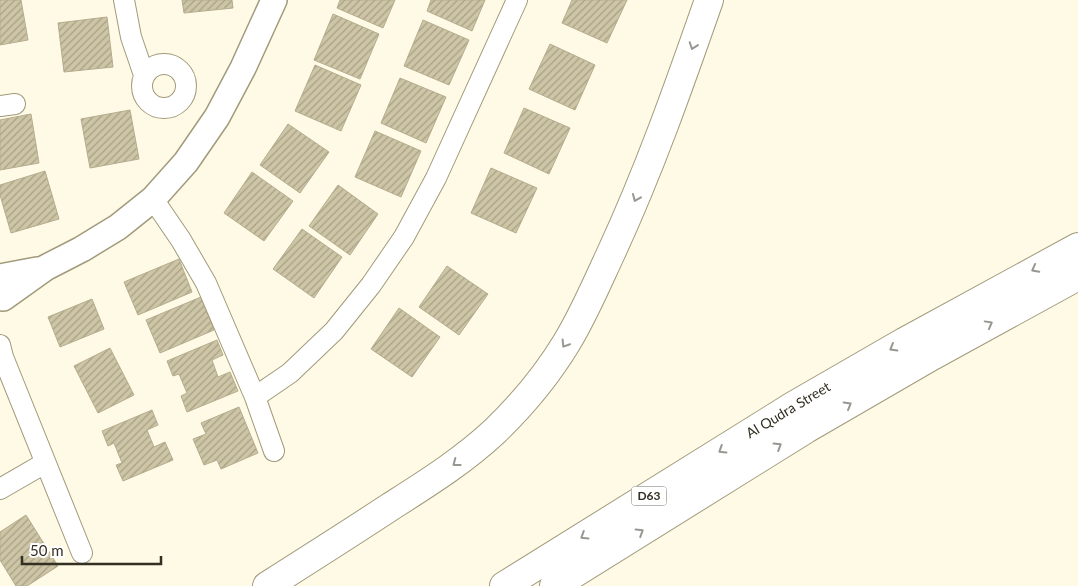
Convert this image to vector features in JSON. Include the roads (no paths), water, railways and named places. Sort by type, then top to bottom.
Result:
[{"type":"main road","points":[[268,586],[428,483],[473,450],[514,411],[551,366],[581,315],[624,226],[676,96],[709,0]]},
{"type":"main road","name":"Al Qudra Street","points":[[554,586],[800,418],[904,342],[1078,246]]},
{"type":"main road","name":"Al Qudra Street","points":[[504,586],[800,418],[932,356],[1078,276]]},
{"type":"street","points":[[124,0],[131,37],[144,75]]},
{"type":"street","points":[[1,291],[22,274],[45,268],[82,249],[118,227],[153,199],[186,162],[217,117],[274,0]]},
{"type":"street","points":[[255,397],[290,373],[334,331],[371,286],[404,237],[436,178],[517,0]]},
{"type":"street","points":[[153,199],[181,240],[206,283],[255,397],[274,451]]},
{"type":"street","points":[[1,353],[82,553]]},
{"type":"street","points":[[0,489],[45,463]]}]
